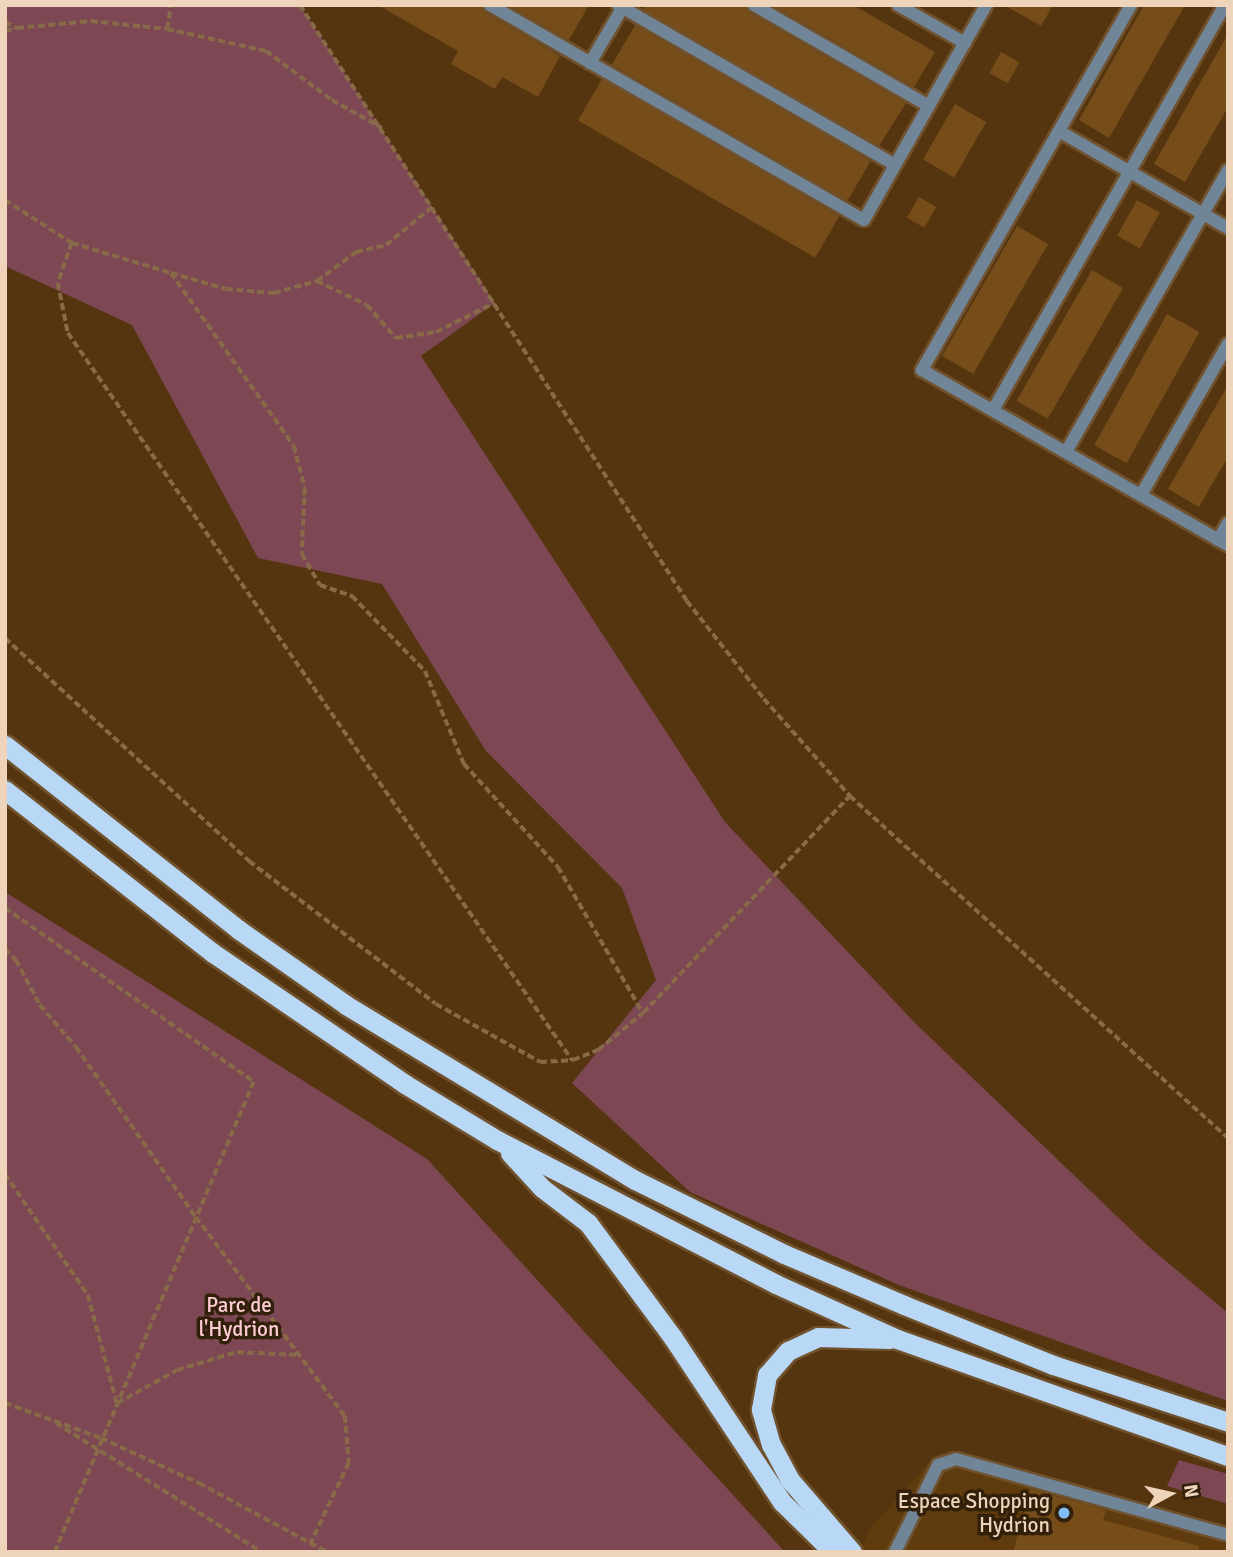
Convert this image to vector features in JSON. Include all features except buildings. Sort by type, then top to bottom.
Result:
[{"type":"highway","points":[[5,745],[239,930],[346,1005],[635,1180],[784,1254],[904,1306],[1053,1365],[1228,1422]]},
{"type":"highway","points":[[5,790],[213,953],[405,1084],[497,1140],[752,1272],[897,1339],[1228,1456]]},
{"type":"highway","points":[[497,1140],[542,1188],[588,1223],[673,1338],[782,1502],[833,1552]]},
{"type":"highway","points":[[852,1552],[790,1480],[771,1445],[761,1409],[767,1375],[788,1351],[818,1338],[897,1339]]},
{"type":"lane","points":[[490,5],[864,220],[986,5]]},
{"type":"lane","points":[[754,5],[929,106]]},
{"type":"lane","points":[[898,5],[965,43]]},
{"type":"lane","points":[[1131,5],[922,370],[1223,542],[1228,523]]},
{"type":"lane","points":[[993,410],[1225,5]]},
{"type":"lane","points":[[590,63],[621,6],[895,165]]},
{"type":"lane","points":[[1059,131],[1228,228]]},
{"type":"lane","points":[[1066,452],[1228,170]]},
{"type":"lane","points":[[1141,495],[1228,344]]},
{"type":"lane","points":[[895,1552],[938,1465],[956,1459],[1228,1535]]},
{"type":"path","points":[[167,29],[171,5]]},
{"type":"path","points":[[299,5],[384,129],[687,601],[764,699],[850,796],[1228,1138]]},
{"type":"path","points":[[5,31],[91,21],[167,29],[266,51],[332,100],[384,129]]},
{"type":"path","points":[[5,22],[17,28]]},
{"type":"path","points":[[5,200],[72,243],[226,289],[274,293],[317,281],[356,252],[386,245],[433,206]]},
{"type":"path","points":[[72,243],[58,283],[68,333],[573,1060]]},
{"type":"path","points":[[171,273],[294,446],[305,488],[302,554],[320,585],[352,596],[425,671],[464,764],[558,867],[643,1013]]},
{"type":"path","points":[[317,281],[367,305],[396,338],[436,332],[495,303]]},
{"type":"path","points":[[5,638],[249,861],[436,1004],[540,1062],[573,1060],[598,1050],[643,1013],[850,796]]},
{"type":"path","points":[[5,908],[254,1082],[55,1552]]},
{"type":"path","points":[[5,949],[16,960],[40,1006],[76,1047],[196,1217],[345,1416],[349,1463],[311,1543]]},
{"type":"path","points":[[5,1174],[88,1295],[117,1403]]},
{"type":"path","points":[[117,1403],[177,1370],[237,1352],[299,1354]]},
{"type":"path","points":[[5,1403],[102,1438],[327,1552]]},
{"type":"path","points":[[50,1419],[262,1552]]},
{"type":"shaded area","points":[[951,1450],[1228,1526],[1228,1552],[860,1552],[869,1530],[934,1457]]},
{"type":"green space","points":[[5,5],[300,5],[495,303],[421,356],[725,822],[916,1024],[1148,1246],[1228,1313],[1228,1401],[899,1285],[690,1192],[572,1083],[656,980],[622,888],[486,751],[382,584],[258,558],[132,325],[5,266]]},
{"type":"green space","name":"Parc de l'Hydrion","points":[[5,892],[427,1159],[785,1552],[5,1552]]},
{"type":"green space","points":[[1179,1460],[1228,1474],[1228,1504],[1167,1486]]},
{"type":"place","name":"Espace Shopping Hydrion","points":[[1064,1513]]}]
